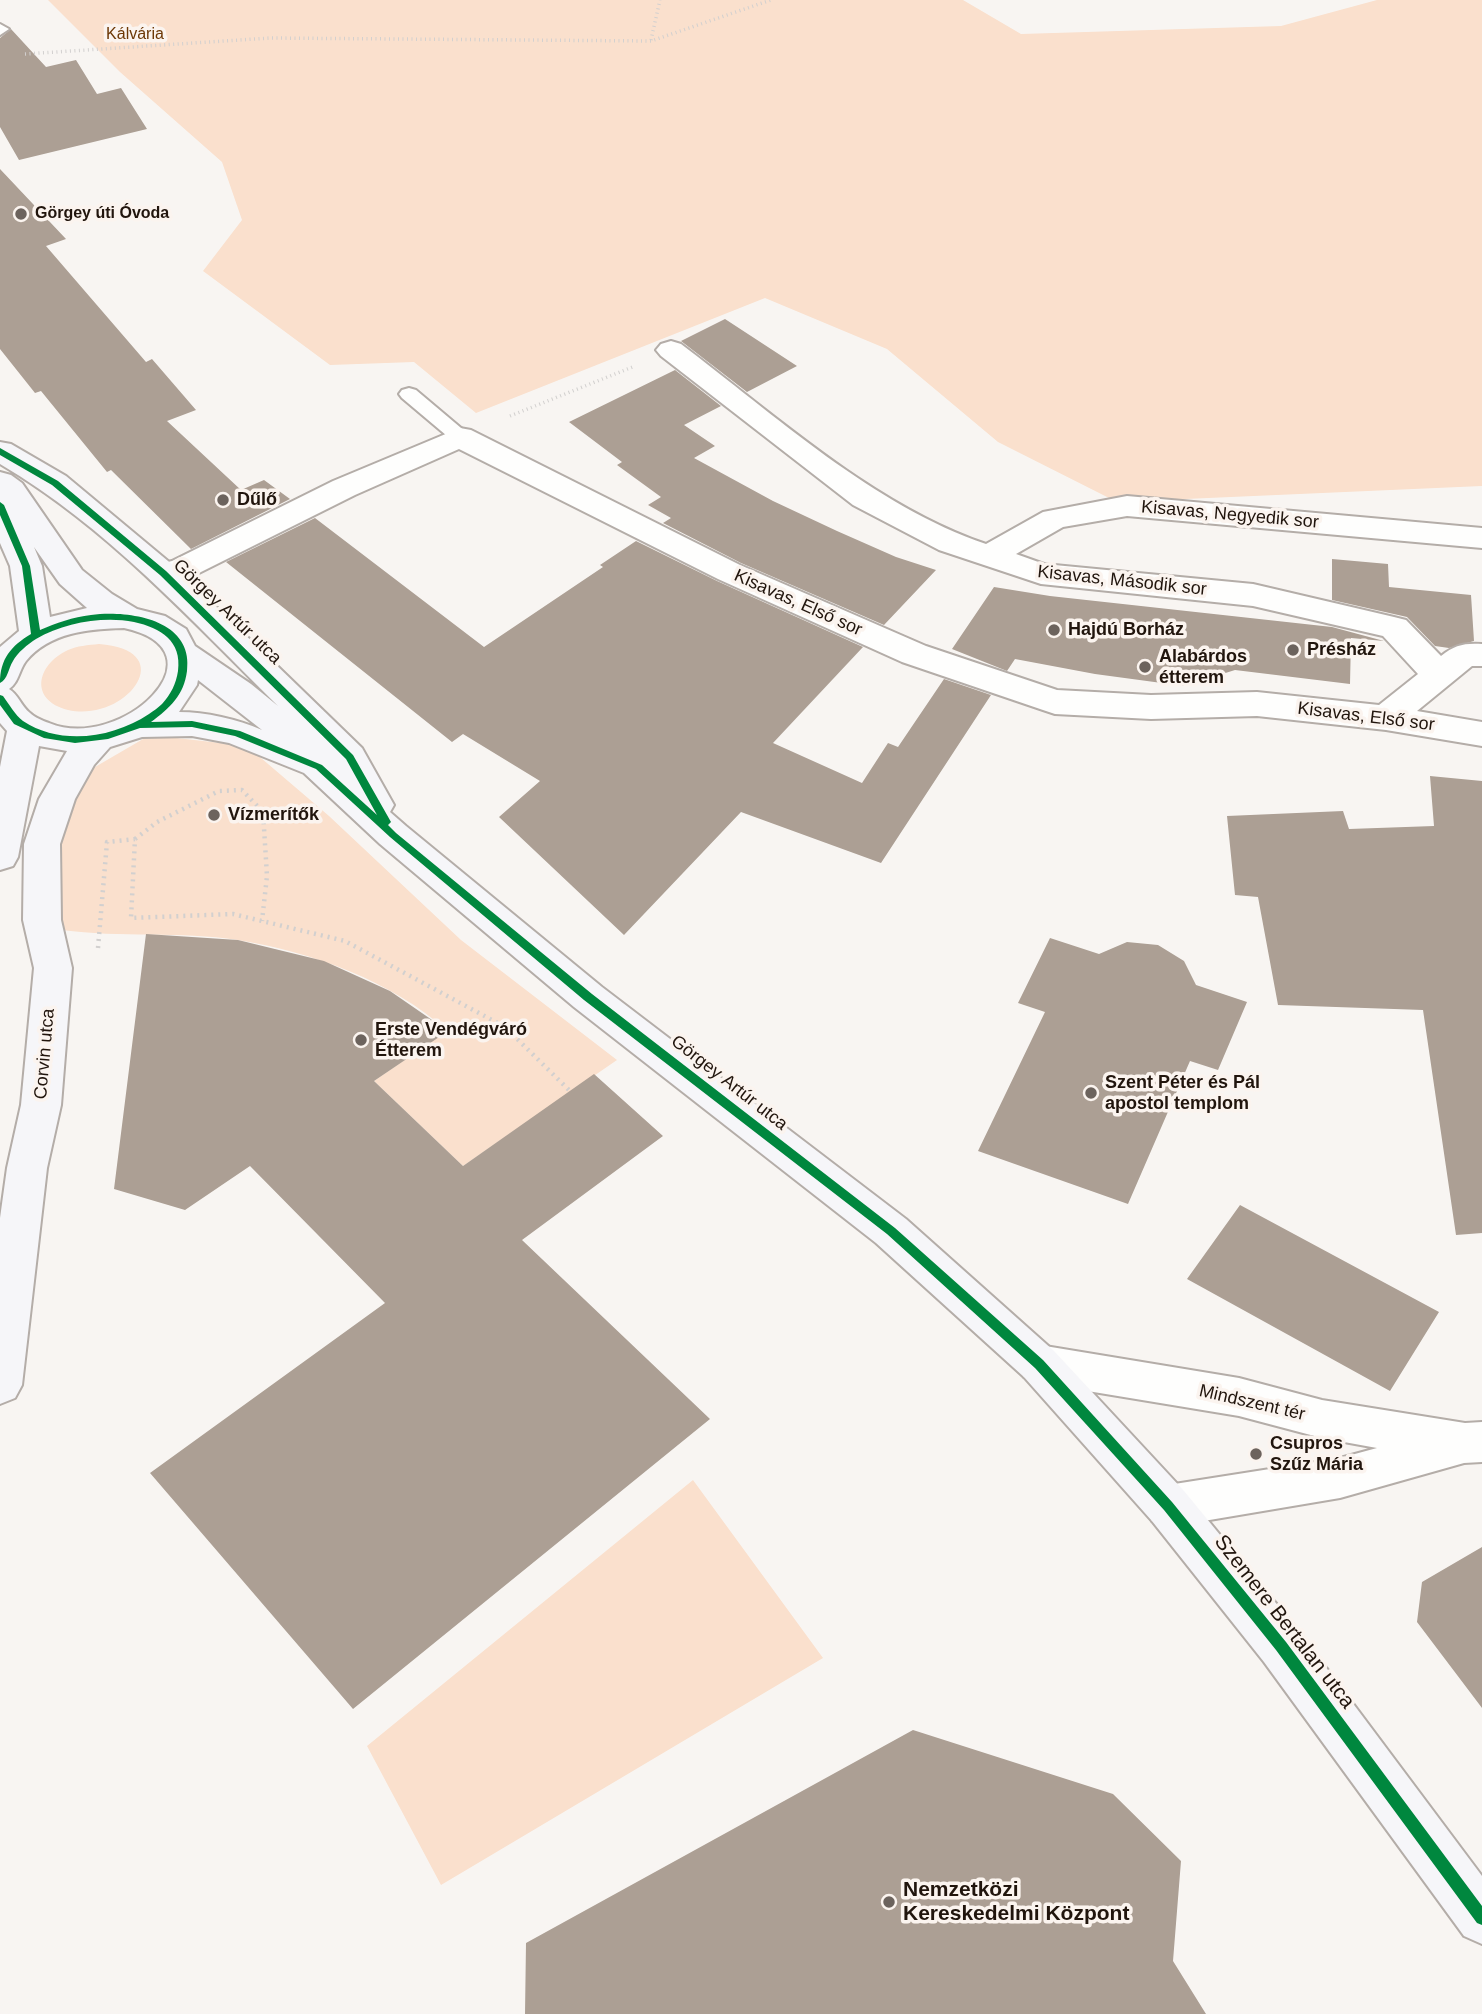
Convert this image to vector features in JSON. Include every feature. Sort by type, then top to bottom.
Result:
[{"type":"street","name":"Kisavas, Második sor","points":[[680,357],[864,498],[950,543],[1041,574],[1253,595],[1394,628],[1439,675]]},
{"type":"street","points":[[163,573],[180,570],[344,488],[460,437]]},
{"type":"street","name":"Kisavas, Első sor","points":[[460,437],[729,572],[914,654],[1055,702],[1150,707],[1257,704],[1386,718],[1482,734]]},
{"type":"street","name":"Görgey Artúr utca","points":[[0,451],[55,483],[163,573],[349,757],[393,835]]},
{"type":"street","points":[[0,482],[11,490],[71,577],[100,602],[125,616]]},
{"type":"street","points":[[0,505],[26,566],[36,635]]},
{"type":"street","name":"Kisavas, Negyedik sor","points":[[989,556],[1054,519],[1127,506],[1482,538]]},
{"type":"street","points":[[0,680],[1,673],[14,653],[36,635],[63,622],[94,616],[125,616]]},
{"type":"street","name":"Görgey Artúr utca","points":[[125,616],[152,623],[172,637],[184,654],[239,692],[302,745],[319,767],[393,835],[588,997],[891,1231],[1039,1364]]},
{"type":"street","points":[[0,698],[6,713],[24,729],[59,738],[99,738],[140,725],[160,712],[177,693],[185,674],[184,654]]},
{"type":"street","points":[[1386,718],[1465,654],[1482,654]]},
{"type":"street","name":"Görgey Artúr utca","points":[[140,725],[192,724],[237,733],[319,767]]},
{"type":"street","points":[[0,857],[24,729]]},
{"type":"street","name":"Corvin utca","points":[[0,1385],[14,1172],[41,1105],[53,968],[42,920],[42,844],[57,799],[81,757],[99,738]]},
{"type":"street","name":"Mindszent tér","points":[[1039,1364],[1239,1397],[1322,1419],[1474,1443]]},
{"type":"street","name":"Szemere Bertalan utca","points":[[1039,1364],[1168,1506],[1281,1646],[1482,1918]]},
{"type":"street","name":"Mindszent tér","points":[[1168,1506],[1340,1478],[1474,1443]]},
{"type":"lane","points":[[410,394],[460,437]]},
{"type":"path","points":[[651,41],[660,0]]},
{"type":"path","points":[[13,55],[270,38],[651,41],[771,0]]},
{"type":"path","points":[[460,437],[640,364],[680,357]]},
{"type":"path","points":[[96,960],[102,922],[107,842],[135,839],[157,822],[219,790],[242,790],[263,812],[267,876],[262,921]]},
{"type":"path","points":[[135,839],[131,918],[233,914],[345,941],[505,1027],[570,1091]]},
{"type":"green space","name":"Kálvária","points":[[48,0],[963,0],[1021,34],[1281,26],[1377,0],[1482,0],[1482,486],[1117,502],[998,442],[887,349],[765,298],[476,413],[414,362],[330,365],[203,271],[242,220],[222,162],[120,72]]},
{"type":"green space","points":[[99,644],[124,649],[137,659],[141,671],[136,684],[125,696],[109,706],[89,711],[68,710],[47,699],[41,682],[49,664],[68,650]]},
{"type":"green space","points":[[150,735],[247,746],[329,816],[461,940],[617,1060],[463,1166],[374,1081],[447,1031],[402,997],[350,971],[266,945],[216,937],[62,930],[61,813],[95,767]]},
{"type":"green space","points":[[693,1480],[823,1658],[441,1885],[367,1746]]},
{"type":"building","points":[[11,29],[46,67],[76,60],[97,94],[121,88],[147,129],[19,160],[0,127],[0,38]]},
{"type":"building","points":[[0,169],[66,239],[46,246],[146,362],[152,359],[196,410],[167,421],[241,490],[264,480],[290,499],[191,549],[111,470],[107,472],[41,391],[35,393],[0,349]]},
{"type":"building","points":[[725,319],[797,366],[747,392],[681,341]]},
{"type":"building","points":[[675,370],[721,406],[684,425],[715,446],[694,458],[773,501],[837,531],[896,557],[936,570],[884,625],[741,563],[663,523],[671,518],[648,505],[661,497],[617,465],[622,462],[569,422]]},
{"type":"building","points":[[315,518],[484,647],[603,567],[600,565],[636,541],[863,647],[773,743],[862,783],[888,743],[898,747],[944,679],[991,695],[881,863],[741,812],[624,935],[499,817],[540,781],[463,734],[452,742],[226,562]]},
{"type":"building","points":[[1332,559],[1388,564],[1389,587],[1471,595],[1474,641],[1449,648],[1435,646],[1407,617],[1332,600]]},
{"type":"building","points":[[994,587],[1050,596],[1332,627],[1384,641],[1351,638],[1350,684],[1235,670],[1184,686],[1095,674],[1015,659],[1007,671],[952,649]]},
{"type":"building","points":[[1430,776],[1482,781],[1482,1233],[1456,1235],[1423,1010],[1278,1005],[1258,897],[1235,895],[1227,816],[1343,811],[1349,829],[1434,826]]},
{"type":"building","points":[[146,934],[238,940],[324,961],[390,991],[448,1031],[374,1081],[463,1166],[594,1074],[663,1136],[522,1240],[710,1419],[353,1709],[150,1473],[385,1303],[250,1166],[185,1210],[114,1189]]},
{"type":"building","name":"Szent Péter és Pál apostol templom","points":[[1050,938],[1099,954],[1127,942],[1158,945],[1184,961],[1196,985],[1247,1002],[1218,1070],[1190,1061],[1128,1204],[978,1151],[1045,1012],[1018,1003]]},
{"type":"building","points":[[1240,1205],[1439,1312],[1390,1391],[1187,1279]]},
{"type":"building","points":[[1482,1547],[1482,1708],[1417,1622],[1422,1582]]},
{"type":"building","name":"Nemzetközi Kereskedelmi Központ","points":[[913,1730],[1113,1794],[1181,1861],[1173,1961],[1206,2014],[525,2014],[526,1943]]},
{"type":"cycle path","points":[[0,451],[55,483],[163,573],[350,757],[386,822]]},
{"type":"cycle path","points":[[0,505],[26,566],[36,635]]},
{"type":"cycle path","points":[[0,680],[10,656],[31,638],[60,625],[92,618],[124,617],[153,623],[174,637],[184,658],[180,685],[164,708],[139,725],[108,736],[75,740],[44,735],[18,722],[0,698]]},
{"type":"cycle path","points":[[140,725],[192,724],[237,733],[319,767],[393,835],[588,997],[891,1231],[1039,1364],[1168,1506],[1281,1646],[1482,1918]]},
{"type":"place","name":"Görgey úti Óvoda","points":[[21,214]]},
{"type":"place","name":"Dűlő","points":[[223,500]]},
{"type":"place","name":"Hajdú Borház","points":[[1054,630]]},
{"type":"place","name":"Présház","points":[[1293,650]]},
{"type":"place","name":"Alabárdos étterem","points":[[1145,667]]},
{"type":"place","name":"Vízmerítők","points":[[214,815]]},
{"type":"place","name":"Erste Vendégváró Étterem","points":[[361,1040]]},
{"type":"place","name":"Szent Péter és Pál apostol templom","points":[[1091,1093]]},
{"type":"place","name":"Csupros Szűz Mária","points":[[1256,1454]]},
{"type":"place","name":"Nemzetközi Kereskedelmi Központ","points":[[889,1902]]}]
